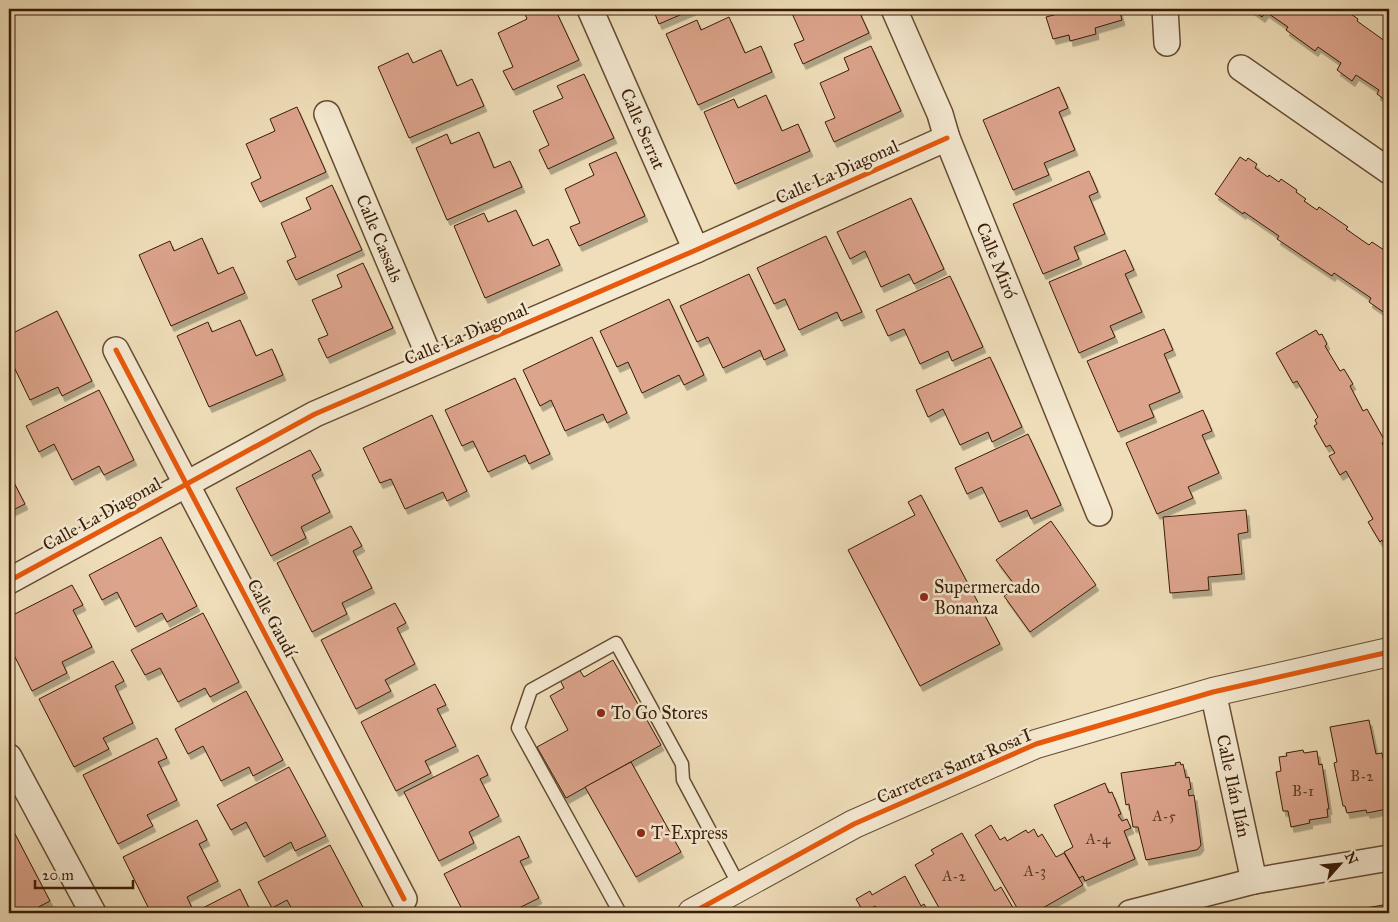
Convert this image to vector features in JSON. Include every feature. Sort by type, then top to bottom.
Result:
[{"type":"street","name":"Calle Serrat","points":[[590,9],[696,250]]},
{"type":"street","name":"Calle Miró","points":[[894,9],[940,114],[947,138],[1099,513]]},
{"type":"street","points":[[1165,9],[1166,43]]},
{"type":"street","points":[[1241,68],[1389,171]]},
{"type":"street","name":"Calle Cassals","points":[[327,114],[432,363]]},
{"type":"street","name":"Calle La Diagonal","points":[[9,581],[315,414],[696,250],[947,138]]},
{"type":"street","name":"Calle Gaudí","points":[[116,350],[404,899]]},
{"type":"street","name":"Carretera Santa Rosa I","points":[[692,913],[854,824],[1036,744],[1213,692],[1389,652]]},
{"type":"street","name":"Calle Ilán Ilán","points":[[1213,692],[1254,881]]},
{"type":"street","points":[[9,757],[92,913]]},
{"type":"street","points":[[1130,913],[1254,881],[1389,858]]},
{"type":"lane","points":[[620,913],[518,728],[531,690],[616,643],[682,764],[683,780],[740,887]]},
{"type":"building","points":[[523,9],[555,9],[579,60],[513,90],[503,71],[513,67],[498,33],[527,19]]},
{"type":"building","points":[[653,9],[694,9],[659,24]]},
{"type":"building","points":[[790,9],[858,9],[869,33],[803,64],[794,44],[804,40]]},
{"type":"building","points":[[1064,9],[1119,9],[1122,20],[1095,28],[1096,34],[1070,41],[1069,35],[1053,39],[1046,17],[1065,12]]},
{"type":"building","points":[[1251,9],[1344,9],[1389,44],[1389,103],[1377,94],[1379,90],[1356,75],[1352,81],[1337,70],[1341,63],[1318,47],[1315,51],[1286,30],[1288,27],[1266,12],[1262,17]]},
{"type":"building","points":[[729,17],[745,53],[761,46],[772,72],[698,105],[666,34],[697,20],[701,30]]},
{"type":"building","points":[[871,46],[901,111],[834,142],[825,122],[835,118],[820,83],[849,70],[844,58]]},
{"type":"building","points":[[441,50],[457,86],[472,79],[484,106],[409,138],[378,67],[408,53],[413,63]]},
{"type":"building","points":[[584,74],[614,138],[548,169],[539,150],[549,145],[533,111],[563,98],[557,86]]},
{"type":"building","points":[[1059,87],[1068,108],[1059,112],[1075,150],[1044,163],[1049,175],[1013,190],[983,120]]},
{"type":"building","points":[[766,95],[782,131],[798,124],[810,151],[735,184],[704,112],[734,99],[738,108]]},
{"type":"building","points":[[297,107],[326,172],[260,202],[251,183],[261,178],[246,144],[275,131],[270,119]]},
{"type":"building","points":[[479,132],[494,168],[510,161],[522,187],[447,220],[416,148],[447,134],[451,144]]},
{"type":"building","points":[[616,152],[645,216],[579,246],[570,227],[580,223],[565,189],[594,175],[589,164]]},
{"type":"building","points":[[1240,157],[1246,161],[1248,158],[1257,164],[1255,168],[1268,177],[1269,175],[1279,182],[1281,179],[1297,190],[1296,192],[1306,199],[1304,201],[1317,210],[1319,207],[1348,227],[1346,229],[1369,245],[1372,242],[1387,252],[1385,254],[1389,257],[1389,316],[1369,302],[1371,298],[1334,273],[1332,276],[1277,239],[1279,236],[1215,194]]},
{"type":"building","points":[[1089,171],[1098,192],[1089,196],[1105,234],[1074,247],[1079,259],[1043,274],[1013,204]]},
{"type":"building","points":[[332,185],[362,250],[296,280],[287,261],[296,257],[281,223],[311,209],[306,198]]},
{"type":"building","points":[[911,198],[944,269],[914,284],[909,274],[881,287],[865,251],[850,259],[837,232]]},
{"type":"building","points":[[516,210],[533,246],[548,239],[560,265],[485,298],[454,226],[484,213],[488,222]]},
{"type":"building","points":[[826,236],[862,312],[841,321],[837,312],[799,330],[785,299],[774,304],[757,268]]},
{"type":"building","points":[[202,238],[218,274],[233,267],[245,293],[171,326],[139,255],[170,241],[174,251]]},
{"type":"building","points":[[1125,250],[1134,270],[1125,274],[1142,312],[1110,326],[1115,337],[1079,353],[1049,282]]},
{"type":"building","points":[[363,263],[393,328],[327,358],[318,339],[328,335],[312,300],[342,287],[337,275]]},
{"type":"building","points":[[749,274],[785,350],[764,360],[760,350],[723,368],[708,337],[697,342],[680,306]]},
{"type":"building","points":[[950,276],[983,347],[952,361],[948,351],[920,364],[904,329],[888,336],[876,310]]},
{"type":"building","points":[[669,299],[704,375],[684,385],[679,375],[642,393],[628,362],[617,367],[600,331]]},
{"type":"building","points":[[57,311],[92,381],[62,396],[58,387],[30,400],[13,365],[9,367],[9,335]]},
{"type":"building","points":[[240,320],[256,356],[272,349],[283,375],[209,407],[177,336],[208,322],[212,332]]},
{"type":"building","points":[[1164,329],[1173,350],[1164,354],[1180,392],[1149,405],[1154,417],[1118,432],[1087,361]]},
{"type":"building","points":[[1316,330],[1319,335],[1322,334],[1327,344],[1325,346],[1340,371],[1344,369],[1353,384],[1350,386],[1363,411],[1367,409],[1385,441],[1382,443],[1389,456],[1389,545],[1386,547],[1382,540],[1380,542],[1368,522],[1373,519],[1346,471],[1340,475],[1329,456],[1335,453],[1330,445],[1326,447],[1314,426],[1317,424],[1315,420],[1318,417],[1297,381],[1293,383],[1276,353]]},
{"type":"building","points":[[592,337],[627,413],[607,423],[603,414],[565,431],[551,400],[540,406],[523,370]]},
{"type":"building","points":[[990,357],[1022,427],[992,442],[988,432],[960,445],[943,409],[928,417],[916,390]]},
{"type":"building","points":[[515,378],[550,454],[529,464],[525,455],[488,472],[473,441],[462,446],[445,410]]},
{"type":"building","points":[[99,390],[134,460],[104,475],[99,466],[72,480],[54,444],[39,452],[26,426]]},
{"type":"building","points":[[1203,410],[1212,431],[1202,435],[1219,473],[1188,487],[1193,498],[1157,514],[1126,443]]},
{"type":"building","points":[[432,415],[467,491],[447,501],[443,492],[405,509],[391,479],[380,483],[363,448]]},
{"type":"building","points":[[1028,434],[1061,505],[1031,519],[1027,510],[999,522],[982,487],[967,494],[955,468]]},
{"type":"building","points":[[310,450],[321,470],[312,475],[330,512],[301,527],[306,538],[271,556],[236,488]]},
{"type":"building","points":[[9,473],[25,504],[9,512]]},
{"type":"building","name":"Supermercado Bonanza","points":[[921,495],[1000,644],[920,686],[848,550],[915,515],[908,502]]},
{"type":"building","points":[[1246,510],[1248,532],[1238,534],[1242,574],[1208,577],[1209,590],[1170,593],[1163,517]]},
{"type":"building","points":[[1051,521],[1096,585],[1030,632],[1004,596],[1017,588],[996,560]]},
{"type":"building","points":[[351,526],[362,546],[353,551],[372,588],[342,603],[347,614],[312,632],[277,563]]},
{"type":"building","points":[[161,537],[197,606],[167,622],[162,613],[135,627],[117,592],[102,600],[89,575]]},
{"type":"building","points":[[72,585],[83,605],[73,610],[92,647],[62,662],[67,673],[32,691],[9,645],[9,617]]},
{"type":"building","points":[[395,603],[406,623],[397,628],[415,664],[385,680],[391,691],[356,709],[321,640]]},
{"type":"building","points":[[203,613],[239,682],[210,697],[205,688],[178,702],[160,668],[145,675],[131,650]]},
{"type":"building","name":"To Go Stores","points":[[613,660],[661,745],[566,798],[537,747],[568,730],[550,696],[564,688],[560,680],[579,669],[584,677]]},
{"type":"building","points":[[113,661],[124,681],[115,686],[133,723],[103,738],[109,749],[74,767],[39,699]]},
{"type":"building","points":[[435,684],[446,705],[437,709],[456,746],[425,761],[431,773],[396,791],[361,722]]},
{"type":"building","points":[[246,691],[283,760],[253,776],[249,767],[221,781],[203,746],[188,754],[175,729]]},
{"type":"building","points":[[1369,720],[1376,754],[1382,753],[1389,789],[1389,793],[1384,794],[1387,809],[1367,813],[1366,810],[1347,813],[1345,806],[1343,806],[1334,763],[1337,762],[1330,727]]},
{"type":"building","points":[[157,738],[167,758],[158,762],[177,800],[147,815],[153,826],[118,844],[83,775]]},
{"type":"building","points":[[1303,750],[1304,753],[1317,751],[1319,765],[1322,764],[1329,809],[1327,809],[1328,817],[1309,820],[1310,823],[1291,827],[1288,811],[1283,811],[1276,772],[1281,771],[1279,757],[1287,756],[1286,753]]},
{"type":"building","points":[[478,755],[488,775],[480,779],[499,816],[469,832],[474,843],[439,861],[404,792]]},
{"type":"building","points":[[631,762],[681,852],[636,877],[585,787]]},
{"type":"building","points":[[1180,762],[1181,765],[1183,764],[1186,778],[1189,777],[1191,789],[1188,790],[1189,796],[1194,795],[1201,845],[1196,850],[1146,860],[1138,827],[1133,827],[1129,804],[1126,805],[1121,773],[1176,765],[1175,763]]},
{"type":"building","points":[[289,767],[326,836],[295,851],[291,842],[264,857],[246,822],[231,830],[217,805]]},
{"type":"building","points":[[1105,783],[1109,793],[1112,792],[1121,814],[1118,815],[1122,821],[1127,819],[1131,828],[1124,831],[1135,859],[1085,881],[1083,876],[1079,878],[1064,852],[1073,847],[1054,805]]},
{"type":"building","points":[[197,820],[207,840],[199,844],[218,881],[187,897],[192,908],[182,913],[151,913],[123,857]]},
{"type":"building","points":[[991,825],[1000,840],[1005,837],[1007,841],[1026,830],[1028,833],[1034,829],[1038,837],[1042,834],[1056,857],[1064,853],[1083,885],[1034,913],[1020,913],[975,835]]},
{"type":"building","points":[[14,832],[50,901],[27,913],[18,913],[15,907],[9,911],[9,835]]},
{"type":"building","points":[[962,833],[995,891],[1001,887],[1016,913],[942,913],[915,865],[934,854],[931,850]]},
{"type":"building","points":[[519,836],[529,857],[520,861],[539,898],[509,913],[464,913],[444,874]]},
{"type":"building","points":[[330,845],[366,913],[294,913],[287,900],[272,908],[258,882]]},
{"type":"building","points":[[905,876],[921,906],[924,904],[929,913],[876,913],[879,911],[875,906],[864,913],[856,899],[870,891],[872,895]]},
{"type":"building","points":[[240,889],[250,910],[244,913],[193,913]]},
{"type":"building","points":[[1389,904],[1389,913],[1361,913],[1360,909]]},
{"type":"building","points":[[56,907],[59,913],[45,913]]},
{"type":"building","points":[[1345,910],[1346,913],[1327,913]]},
{"type":"cycle path","points":[[9,581],[315,414],[696,250],[947,138]]},
{"type":"cycle path","points":[[116,350],[404,899]]},
{"type":"cycle path","points":[[692,913],[854,824],[1036,744],[1213,692],[1389,652]]},
{"type":"place","name":"Supermercado Bonanza","points":[[924,597]]},
{"type":"place","name":"To Go Stores","points":[[601,713]]},
{"type":"place","name":"T-Express","points":[[641,833]]}]
